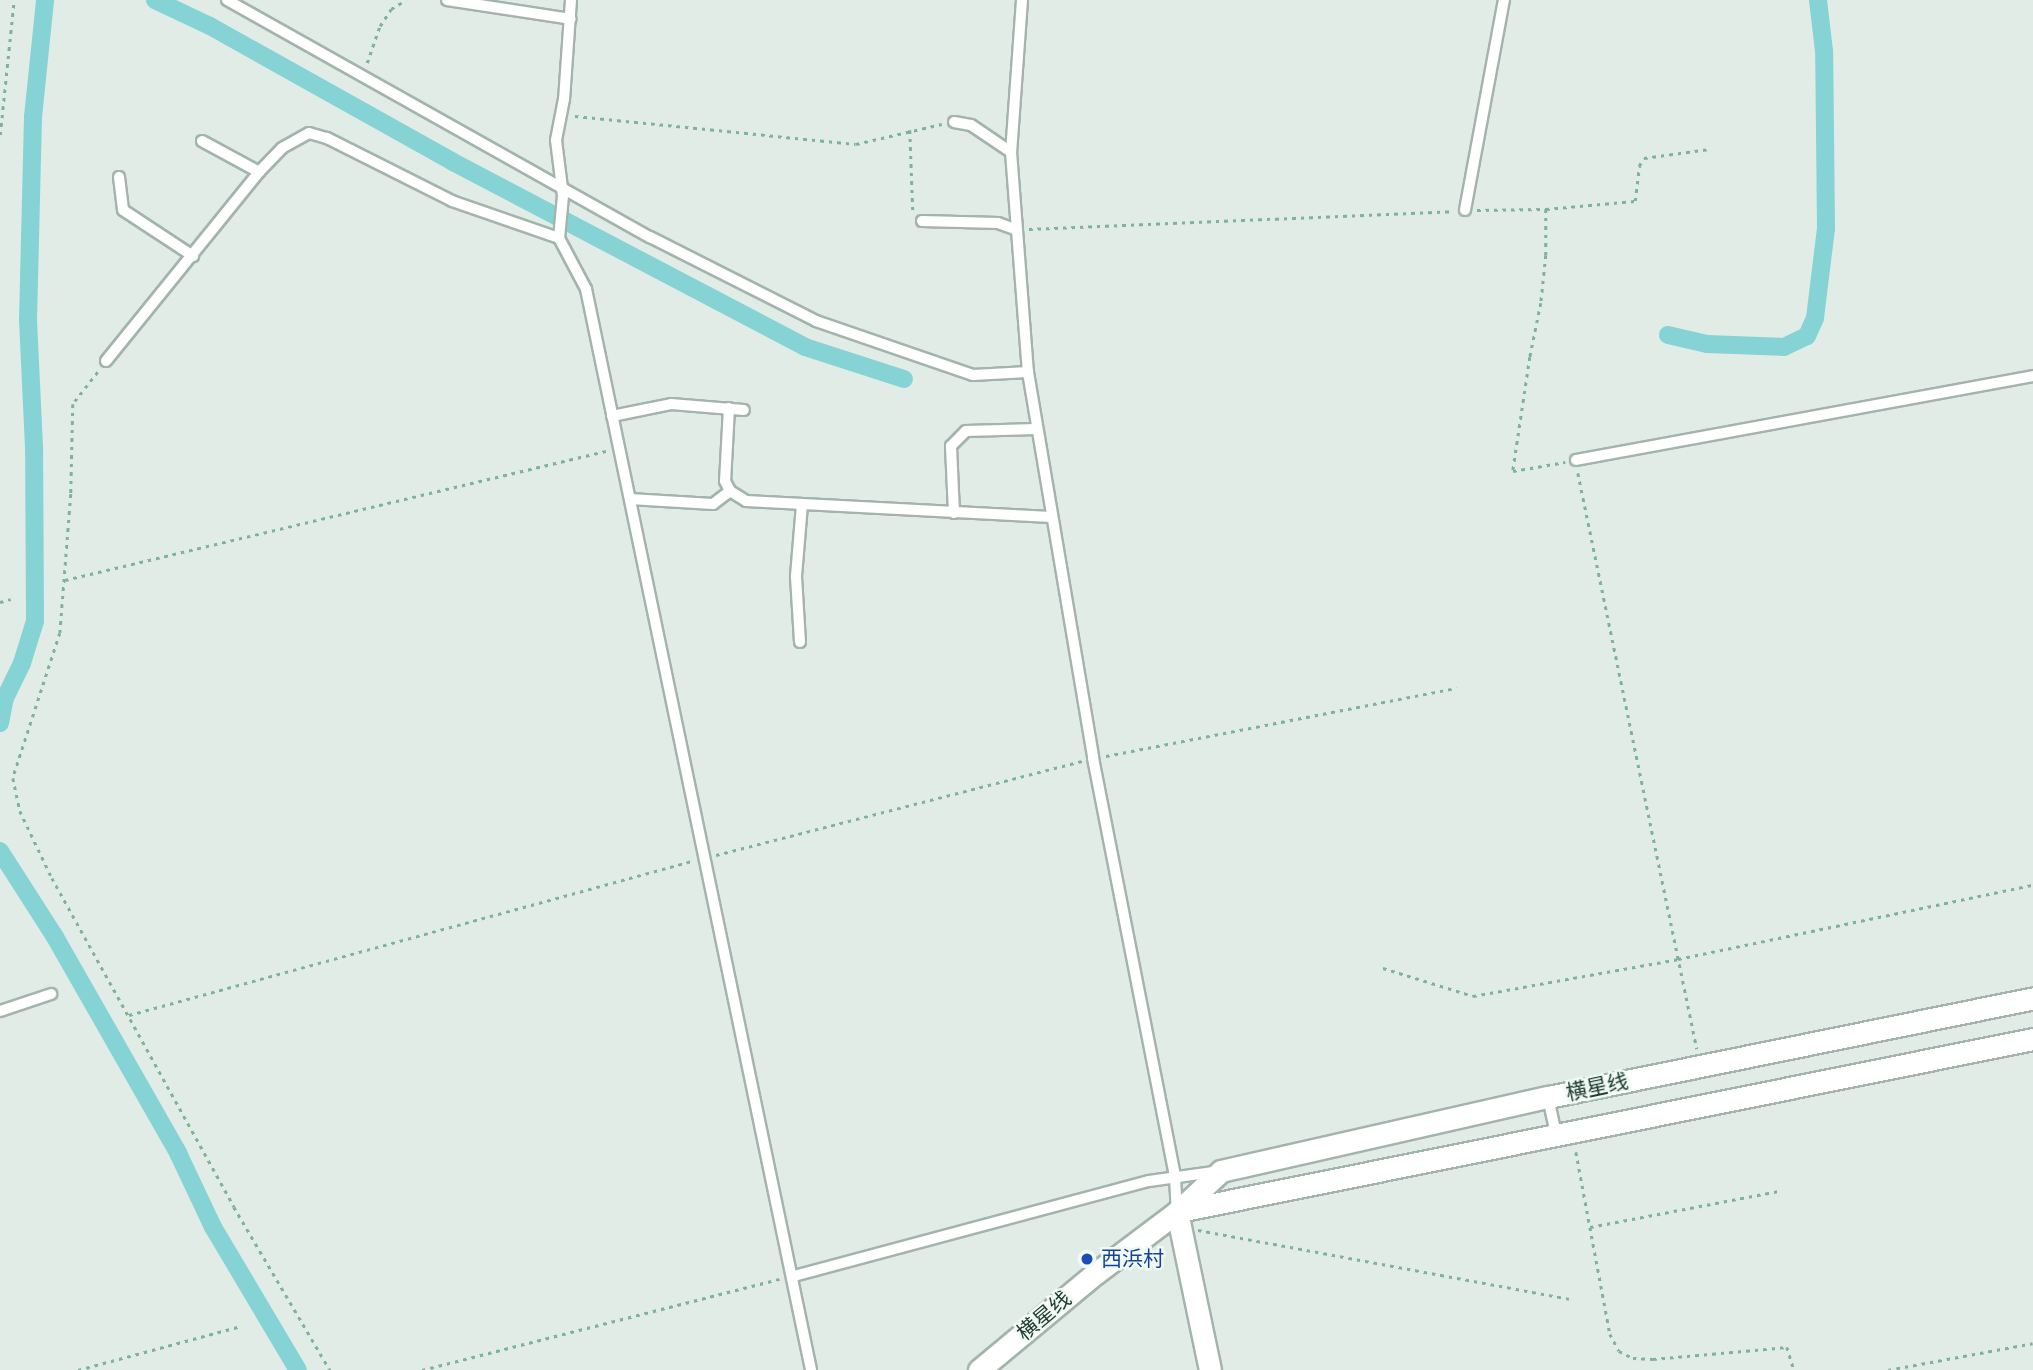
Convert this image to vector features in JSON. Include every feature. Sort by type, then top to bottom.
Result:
[{"type":"street","name":"横星线","points":[[979,1370],[1096,1273],[1179,1219],[1221,1171],[1548,1097],[2033,998]]},
{"type":"street","name":"横星线","points":[[1179,1219],[1564,1133],[2033,1038]]},
{"type":"street","points":[[1179,1219],[1210,1370]]},
{"type":"lane","points":[[227,0],[563,192],[732,281],[816,321],[973,375],[1028,372]]},
{"type":"lane","points":[[447,0],[571,19]]},
{"type":"lane","points":[[571,0],[561,115],[555,140],[563,192],[559,238],[586,289],[702,858],[794,1276],[811,1370]]},
{"type":"lane","points":[[1022,0],[1011,152],[1028,372],[1093,758],[1175,1177],[1179,1219]]},
{"type":"lane","points":[[1465,210],[1504,0]]},
{"type":"lane","points":[[954,122],[971,125],[1011,152]]},
{"type":"lane","points":[[106,361],[259,172],[282,148],[309,133],[327,138],[452,201],[559,238]]},
{"type":"lane","points":[[202,141],[259,172]]},
{"type":"lane","points":[[119,177],[123,210],[193,256]]},
{"type":"lane","points":[[922,221],[998,223],[1017,230]]},
{"type":"lane","points":[[1576,460],[2033,376]]},
{"type":"lane","points":[[612,416],[671,404],[744,410]]},
{"type":"lane","points":[[729,408],[725,481],[730,491],[746,501],[1051,517]]},
{"type":"lane","points":[[954,513],[951,446],[966,431],[1037,429]]},
{"type":"lane","points":[[630,499],[713,504],[730,491]]},
{"type":"lane","points":[[800,642],[796,576],[802,504]]},
{"type":"lane","points":[[0,1011],[51,994]]},
{"type":"lane","points":[[1548,1097],[1564,1133]]},
{"type":"lane","points":[[794,1276],[1149,1181],[1221,1171]]},
{"type":"path","points":[[0,135],[14,0]]},
{"type":"path","points":[[362,75],[380,26],[391,9],[406,0]]},
{"type":"path","points":[[561,115],[856,144],[878,141],[910,129],[954,122]]},
{"type":"path","points":[[910,129],[913,210],[922,221]]},
{"type":"path","points":[[1017,230],[1465,210],[1546,209],[1635,201],[1639,166],[1644,158],[1709,149]]},
{"type":"path","points":[[1546,209],[1546,255],[1541,303],[1513,471],[1576,460],[1701,1066]]},
{"type":"path","points":[[106,361],[73,404],[60,633],[13,778],[20,810],[52,878],[234,1207],[330,1370]]},
{"type":"path","points":[[65,580],[619,448]]},
{"type":"path","points":[[0,602],[12,599]]},
{"type":"path","points":[[129,1015],[702,858],[1093,758],[1456,688]]},
{"type":"path","points":[[1382,968],[1473,996],[1678,958],[2033,885]]},
{"type":"path","points":[[1564,1133],[1590,1227],[1610,1334],[1619,1351],[1633,1358],[1653,1359],[1787,1347],[1794,1370]]},
{"type":"path","points":[[1590,1227],[1778,1191]]},
{"type":"path","points":[[1179,1219],[1570,1299]]},
{"type":"path","points":[[422,1370],[794,1276]]},
{"type":"path","points":[[78,1370],[241,1326]]},
{"type":"path","points":[[1888,1370],[2033,1343]]},
{"type":"waterway","points":[[0,723],[5,698],[22,663],[35,621],[34,447],[28,321],[33,117],[45,0]]},
{"type":"waterway","points":[[155,0],[210,26],[453,162],[805,347],[904,379]]},
{"type":"waterway","points":[[1668,335],[1707,344],[1784,347],[1807,336],[1815,318],[1826,228],[1824,51],[1818,0]]},
{"type":"waterway","points":[[0,851],[55,937],[178,1153],[213,1227],[298,1370]]},
{"type":"place","name":"西浜村","points":[[1087,1259]]}]
